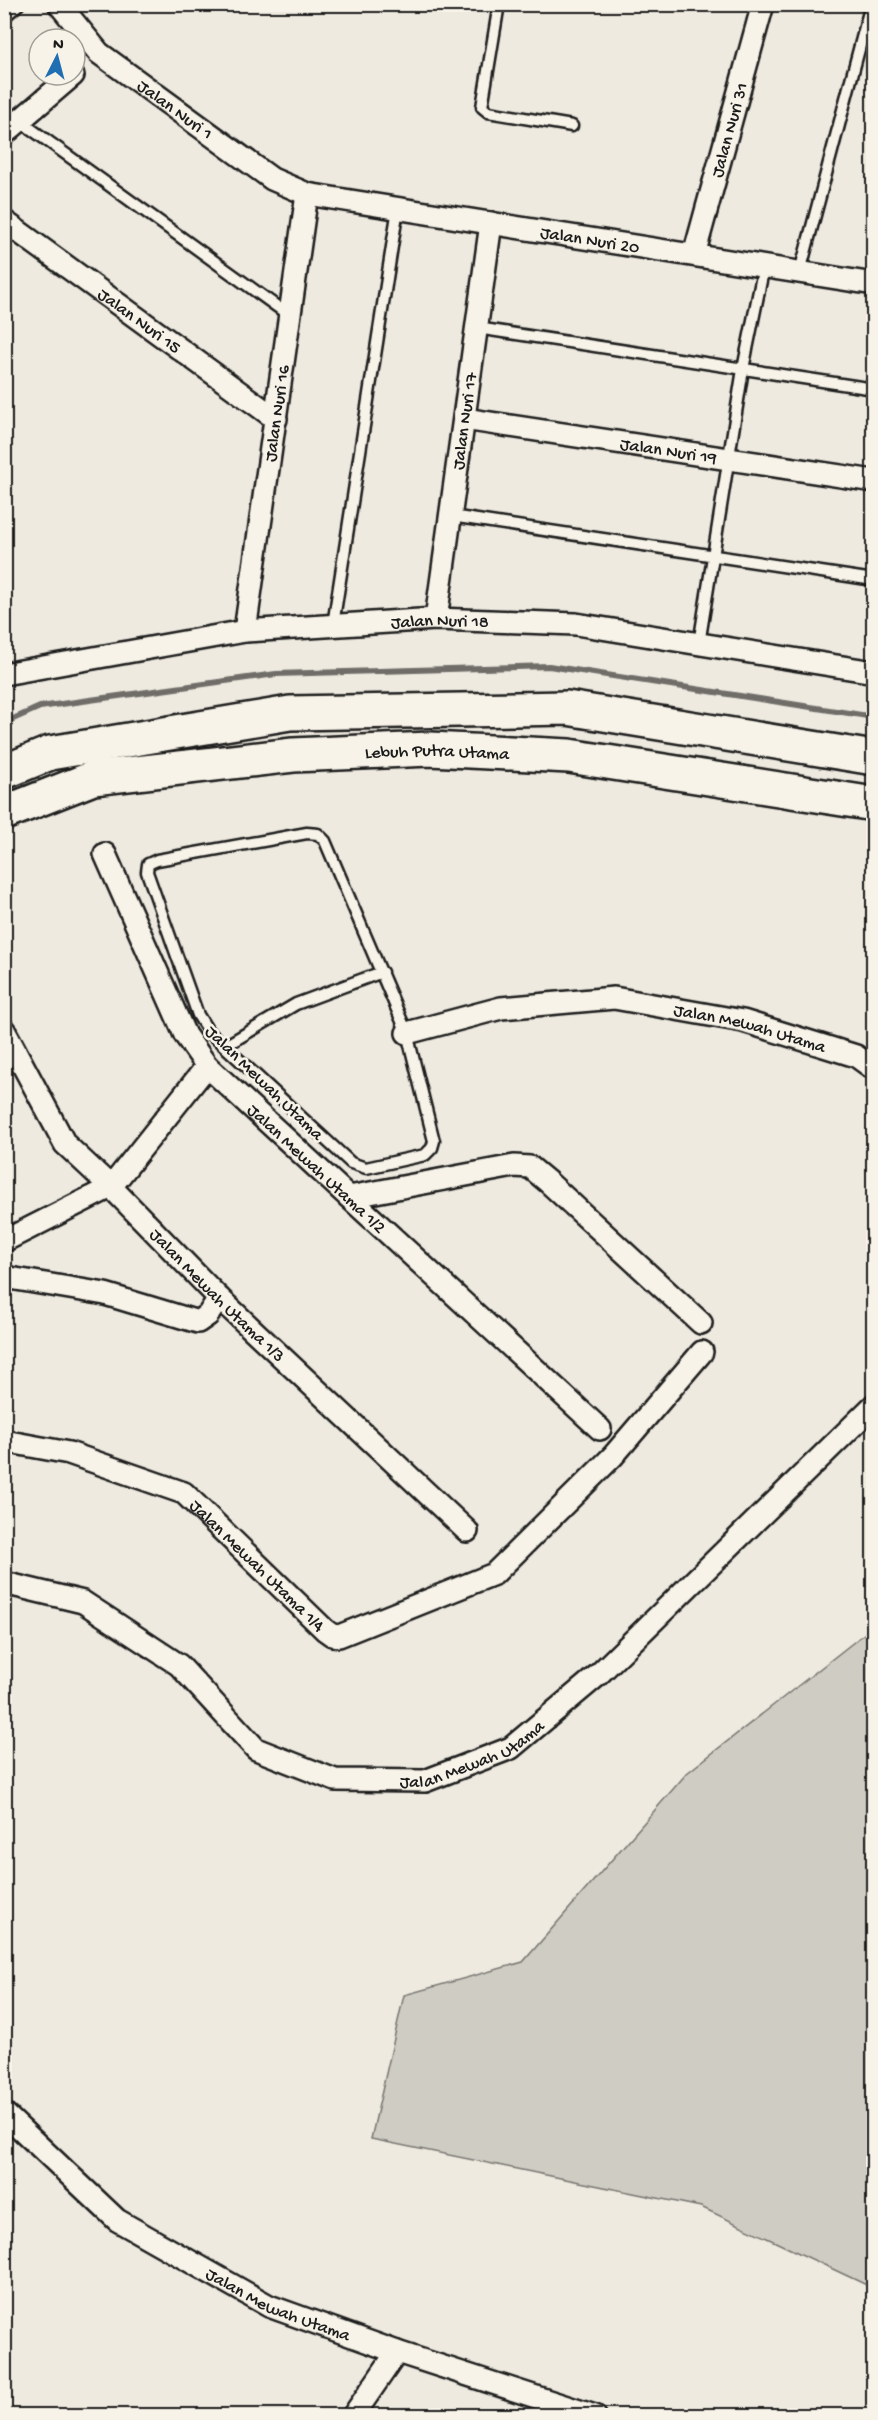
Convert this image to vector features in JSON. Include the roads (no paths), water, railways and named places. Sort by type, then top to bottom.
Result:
[{"type":"main road","points":[[4,771],[50,753],[290,713],[555,708],[567,708],[873,758]]},
{"type":"main road","name":"Lebuh Putra Utama","points":[[4,813],[93,778],[292,755],[430,749],[569,756],[873,804]]},
{"type":"street","name":"Jalan Nuri 1","points":[[59,4],[99,52],[272,179],[307,194]]},
{"type":"street","name":"Jalan Nuri 31","points":[[694,255],[763,4]]},
{"type":"street","points":[[87,63],[99,52]]},
{"type":"street","points":[[12,128],[59,87]]},
{"type":"street","name":"Jalan Nuri 20","points":[[307,194],[873,284]]},
{"type":"street","name":"Jalan Nuri 16","points":[[245,631],[307,194]]},
{"type":"street","name":"Jalan Nuri 15","points":[[4,221],[276,419]]},
{"type":"street","name":"Jalan Nuri 17","points":[[436,619],[491,223]]},
{"type":"street","name":"Jalan Nuri 19","points":[[464,419],[873,481]]},
{"type":"street","name":"Jalan Nuri 18","points":[[4,674],[245,631],[436,619],[576,624],[873,672]]},
{"type":"street","name":"Jalan Mewah Utama 1/2","points":[[105,854],[185,1035],[207,1066],[600,1429]]},
{"type":"street","name":"Jalan Mewah Utama","points":[[407,1033],[501,1008],[614,998],[743,1022],[856,1056],[873,1069]]},
{"type":"street","name":"Jalan Mewah Utama 1/3","points":[[4,1030],[12,1065],[65,1144],[111,1187],[219,1298],[467,1531]]},
{"type":"street","points":[[4,1241],[111,1187],[207,1066]]},
{"type":"street","points":[[349,1197],[514,1166],[530,1167],[702,1323]]},
{"type":"street","points":[[4,1277],[105,1294],[198,1322],[208,1315],[219,1298]]},
{"type":"street","name":"Jalan Mewah Utama 1/4","points":[[4,1442],[69,1453],[184,1493],[325,1630],[332,1635],[339,1636],[494,1574],[613,1456],[702,1352]]},
{"type":"street","name":"Jalan Mewah Utama","points":[[4,1583],[83,1602],[179,1665],[256,1749],[335,1780],[425,1782],[511,1748],[598,1675],[873,1405]]},
{"type":"street","name":"Jalan Mewah Utama","points":[[4,2113],[117,2220],[269,2306],[397,2352],[595,2415]]},
{"type":"street","points":[[352,2415],[397,2352]]},
{"type":"lane","points":[[4,17],[19,4]]},
{"type":"lane","points":[[499,4],[482,107],[488,112],[572,126]]},
{"type":"lane","points":[[800,272],[871,4]]},
{"type":"lane","points":[[12,128],[291,317]]},
{"type":"lane","points":[[333,626],[398,208]]},
{"type":"lane","points":[[699,644],[742,369],[764,266]]},
{"type":"lane","points":[[477,328],[873,389]]},
{"type":"lane","points":[[451,516],[873,580]]},
{"type":"lane","name":"Jalan Mewah Utama","points":[[308,833],[318,834],[325,841],[407,1033],[434,1141],[432,1148],[425,1155],[366,1168],[351,1163],[208,1031],[198,1015],[147,872],[148,864],[157,860],[308,833]]},
{"type":"lane","points":[[225,1046],[296,1004],[382,972]]},
{"type":"waterway","points":[[4,723],[40,707],[276,674],[549,666],[874,717]]}]
